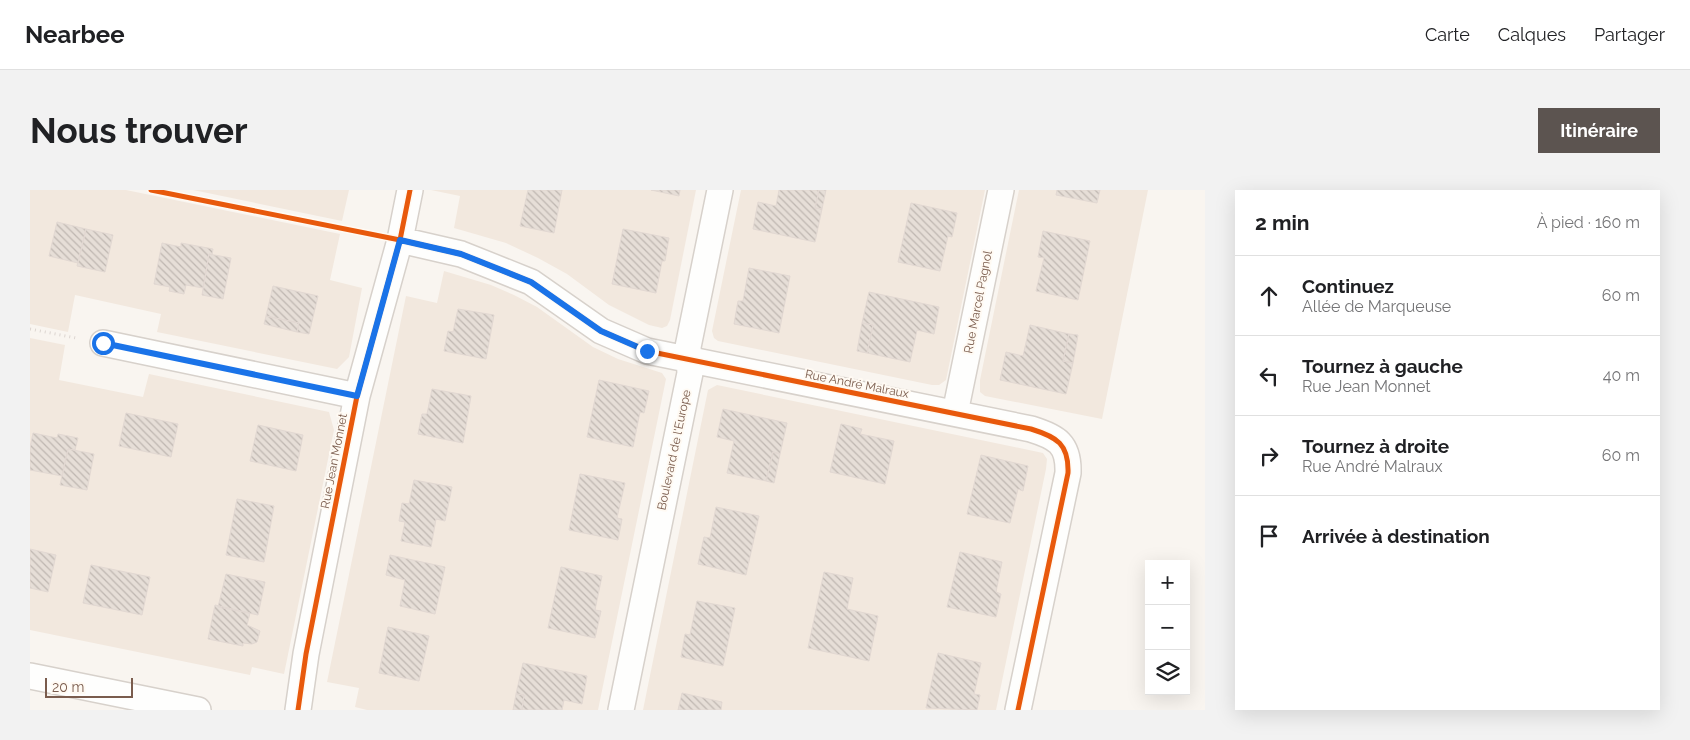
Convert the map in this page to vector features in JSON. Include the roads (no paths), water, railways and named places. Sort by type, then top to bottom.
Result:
[{"type":"street","name":"Rue Jean Monnet","points":[[298,710],[306,654],[357,396],[400,240],[410,190]]},
{"type":"street","name":"Boulevard de l'Europe","points":[[621,710],[690,373],[688,347],[720,190]]},
{"type":"street","name":"Rue Marcel Pagnol","points":[[955,414],[1000,190]]},
{"type":"street","name":"Rue André Malraux","points":[[400,240],[461,254],[509,272],[531,282],[585,321],[616,339],[647,351],[955,414],[1044,433],[1055,438],[1064,447],[1069,458],[1068,473],[1018,710]]},
{"type":"street","points":[[103,343],[357,396]]},
{"type":"street","points":[[30,676],[198,710]]}]
